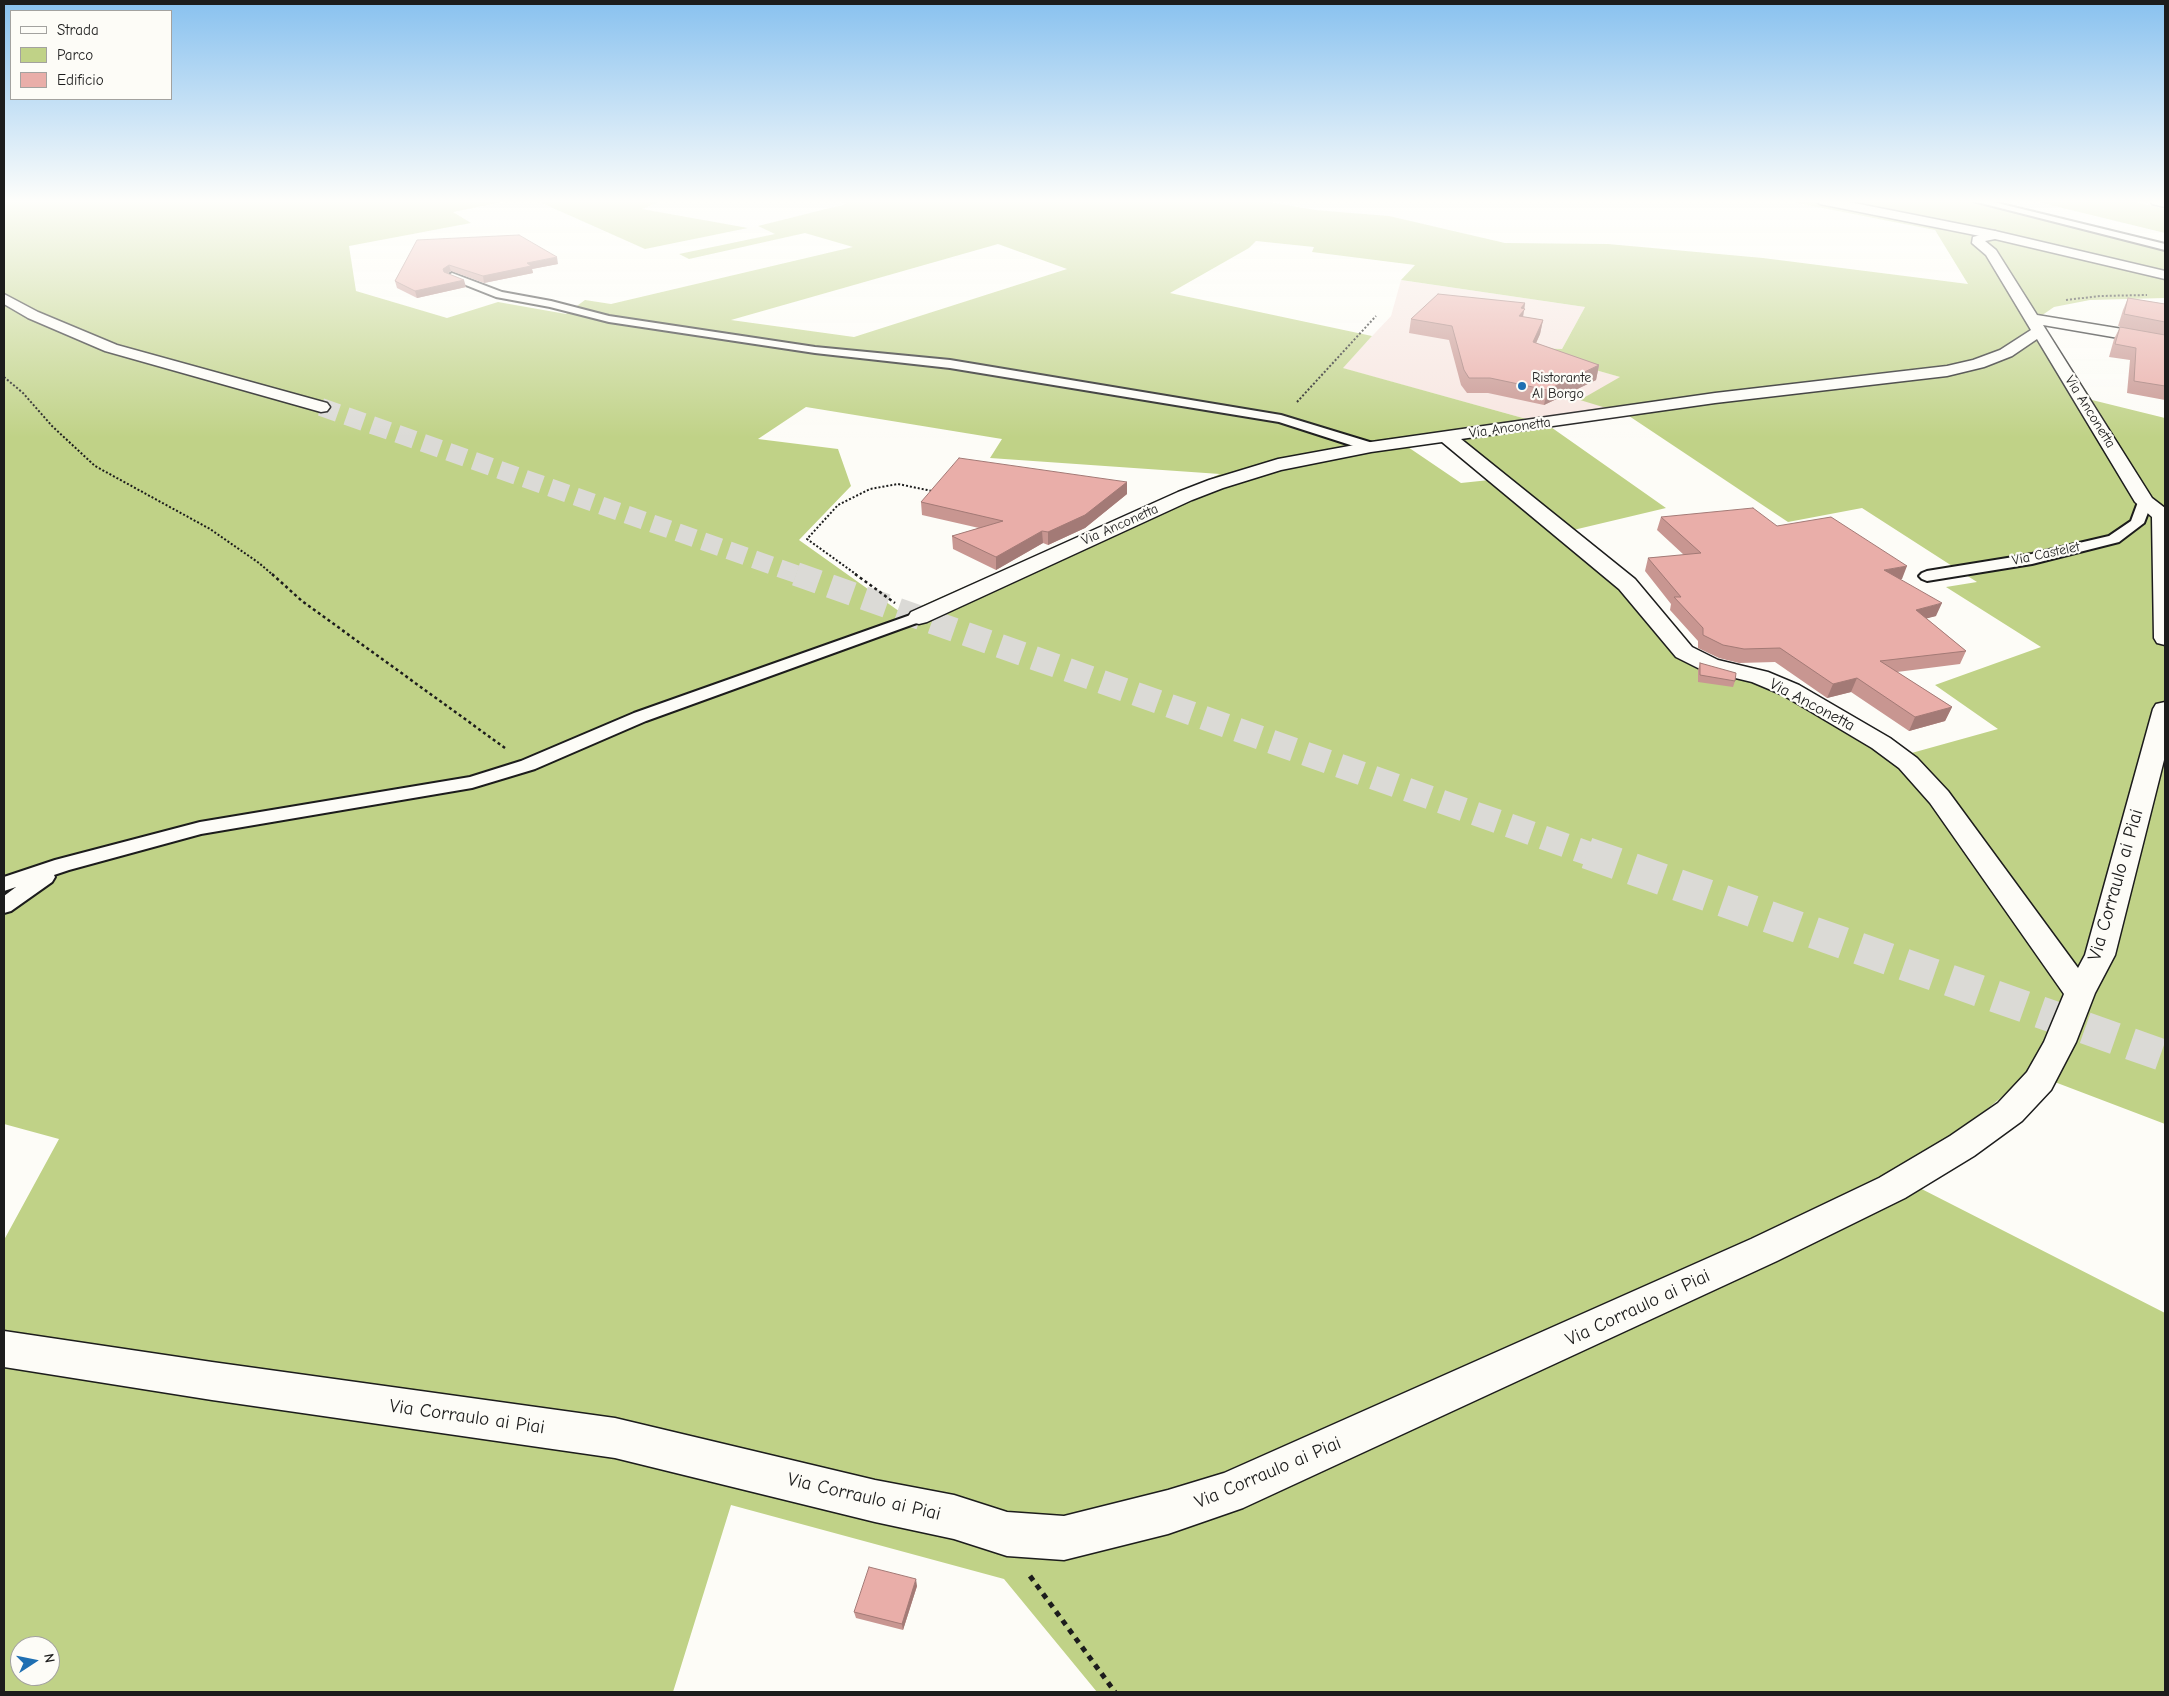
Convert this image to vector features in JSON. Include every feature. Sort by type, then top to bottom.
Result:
[{"type":"street","name":"Via Anconetta","points":[[2007,279],[2145,502],[2164,516]]},
{"type":"street","points":[[4,298],[34,315],[111,348],[321,407]]},
{"type":"street","name":"Via Anconetta","points":[[919,617],[1082,542],[1216,484],[1278,465],[1371,447],[1723,397],[1947,371],[1978,364],[2006,353],[2036,325]]},
{"type":"street","points":[[2036,325],[2165,340]]},
{"type":"street","name":"Via Anconetta","points":[[1447,437],[1627,584],[1684,652],[1710,665],[1760,677],[1791,690],[1882,743],[1908,763],[1930,785],[2080,993]]},
{"type":"street","points":[[2164,516],[2165,638]]},
{"type":"street","name":"Via Corraulo ai Piai","points":[[4,1349],[212,1381],[616,1438],[875,1501],[954,1517],[1007,1534],[1064,1538],[1168,1512],[1228,1493],[1764,1250],[1892,1188],[1962,1146],[2010,1112],[2038,1081],[2060,1042],[2080,993],[2100,955],[2165,709]]},
{"type":"lane","points":[[460,279],[500,295],[551,304],[608,319],[815,350],[950,364],[1281,419],[1371,447]]},
{"type":"lane","name":"Via Castelet","points":[[1927,576],[2032,559],[2114,540],[2137,523],[2145,502]]},
{"type":"lane","points":[[4,884],[62,864],[200,828],[472,782],[528,765],[640,717],[919,617]]},
{"type":"lane","points":[[4,906],[62,864]]},
{"type":"path","points":[[2036,325],[2039,307],[2062,301],[2100,296],[2153,295]]},
{"type":"path","points":[[1281,419],[1376,316]]},
{"type":"path","points":[[4,377],[24,393],[52,426],[95,466],[210,529],[259,563],[302,601],[528,765]]},
{"type":"path","points":[[919,617],[892,601],[807,539],[838,505],[870,489],[898,484],[932,491]]},
{"type":"path","points":[[1007,1534],[1019,1561],[1115,1692]]},
{"type":"shaded area","points":[[1401,280],[1585,307],[1562,349],[1518,347],[1620,377],[1626,414],[1548,425],[1342,368],[1391,316]]},
{"type":"green space","points":[[4,279],[354,279],[356,291],[447,318],[498,302],[566,314],[585,300],[611,304],[717,279],[875,279],[731,320],[854,337],[1035,279],[1194,279],[1170,293],[1372,336],[1343,368],[1548,425],[1666,508],[1565,532],[1690,648],[1908,754],[1998,729],[1935,685],[2041,647],[1946,587],[1977,582],[1862,508],[1788,522],[1626,414],[1580,400],[1620,377],[1515,347],[1562,349],[1585,307],[1401,280],[1930,279],[1968,284],[1965,279],[2165,279],[2165,298],[2090,300],[2054,307],[2038,318],[2092,400],[2165,418],[2165,1124],[2031,1073],[1902,1179],[2165,1313],[2165,1692],[1097,1692],[1004,1579],[731,1505],[673,1692],[4,1692],[4,1240],[59,1139],[4,1124]],"holes":[[[806,407],[1002,439],[990,458],[1220,474],[903,614],[799,540],[851,486],[838,449],[758,439]],[[1449,436],[1499,479],[1461,483],[1402,443]]]},
{"type":"building","points":[[396,279],[464,280],[415,291],[395,281]]},
{"type":"building","points":[[1438,294],[1525,303],[1521,308],[1525,309],[1519,316],[1543,320],[1533,342],[1599,365],[1547,390],[1490,378],[1469,378],[1464,370],[1452,326],[1411,319]]},
{"type":"building","points":[[2128,298],[2165,304],[2165,322],[2124,314]]},
{"type":"building","points":[[2120,327],[2165,335],[2165,386],[2134,381],[2136,348],[2115,344]]},
{"type":"building","points":[[959,458],[1127,482],[1085,515],[1048,532],[1042,531],[996,557],[952,536],[1003,521],[921,502]]},
{"type":"building","points":[[1753,508],[1777,526],[1831,517],[1907,566],[1884,570],[1942,603],[1916,610],[1966,651],[1880,661],[1952,707],[1915,717],[1857,678],[1833,684],[1780,648],[1744,649],[1723,645],[1703,635],[1703,628],[1674,597],[1681,597],[1648,558],[1701,553],[1661,517]]},
{"type":"building","points":[[1700,663],[1736,673],[1735,681],[1700,675]]},
{"type":"building","points":[[869,1567],[916,1579],[902,1624],[854,1612]]},
{"type":"tunnel","points":[[321,407],[799,575]]},
{"type":"tunnel","points":[[796,574],[1590,854]]},
{"type":"tunnel","points":[[1587,853],[2165,1056]]},
{"type":"place","name":"Ristorante Al Borgo","points":[[1522,386]]}]
